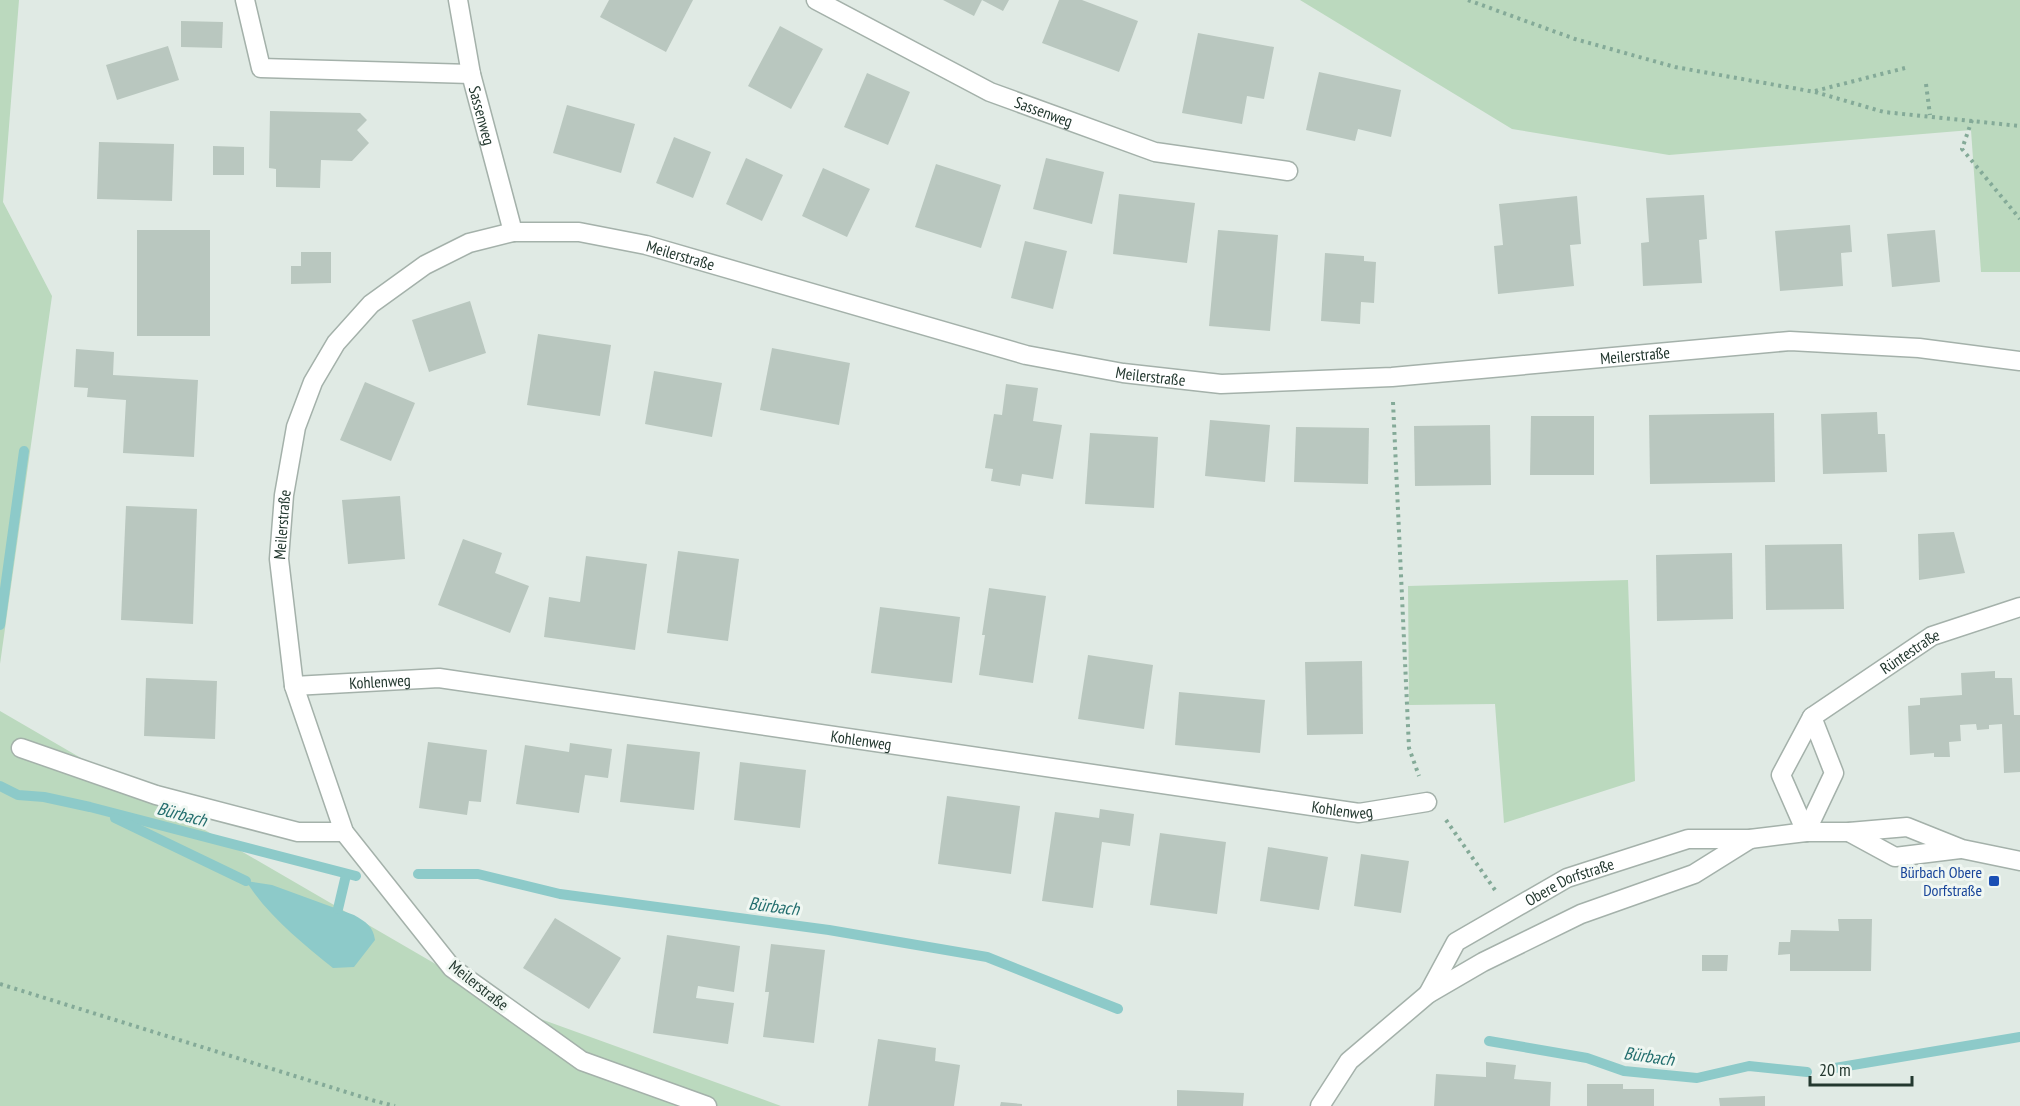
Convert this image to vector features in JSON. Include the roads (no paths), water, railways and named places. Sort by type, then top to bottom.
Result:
[{"type":"street","points":[[245,0],[261,68],[471,74]]},
{"type":"street","name":"Sassenweg","points":[[458,0],[471,74],[513,232]]},
{"type":"street","name":"Sassenweg","points":[[816,0],[990,92],[1155,152],[1288,171]]},
{"type":"street","name":"Meilerstraße","points":[[707,1106],[582,1061],[452,968],[344,832],[294,686],[279,559],[284,495],[296,427],[313,382],[336,343],[371,304],[425,265],[469,243],[513,232],[579,232],[646,245],[1026,355],[1124,373],[1221,384],[1392,377],[1790,340],[1919,348],[2020,361]]},
{"type":"street","name":"Rüntestraße","points":[[1806,832],[1781,775],[1812,717],[1932,636],[2020,608]]},
{"type":"street","name":"Kohlenweg","points":[[294,686],[439,678],[1359,813],[1427,801]]},
{"type":"street","points":[[1806,832],[1834,773],[1812,717]]},
{"type":"street","points":[[21,748],[167,798],[298,832],[344,832]]},
{"type":"street","name":"Obere Dorfstraße","points":[[1428,994],[1456,942],[1567,878],[1688,839],[1750,839],[1806,832],[1849,832],[1907,827],[1962,849],[2020,861]]},
{"type":"street","name":"Obere Dorfstraße","points":[[1849,832],[1895,857],[1962,849]]},
{"type":"street","name":"Obere Dorfstraße","points":[[1320,1106],[1349,1061],[1428,994],[1483,962],[1581,914],[1694,874],[1750,839]]},
{"type":"water","points":[[246,881],[272,885],[354,915],[368,925],[373,931],[375,940],[354,967],[333,968],[264,906]]},
{"type":"waterway","points":[[0,625],[24,451]]},
{"type":"waterway","name":"Bürbach","points":[[0,786],[18,795],[44,797],[90,807],[356,876]]},
{"type":"waterway","points":[[115,818],[246,881]]},
{"type":"waterway","name":"Bürbach","points":[[418,874],[478,874],[560,894],[829,930],[987,957],[1118,1009]]},
{"type":"waterway","points":[[338,909],[346,875]]},
{"type":"waterway","name":"Bürbach","points":[[1829,1069],[2020,1037]]},
{"type":"waterway","name":"Bürbach","points":[[1489,1041],[1587,1058],[1624,1071],[1697,1078],[1749,1066],[1807,1072]]},
{"type":"place","name":"Bürbach Obere Dorfstraße","points":[[1994,881]]}]
